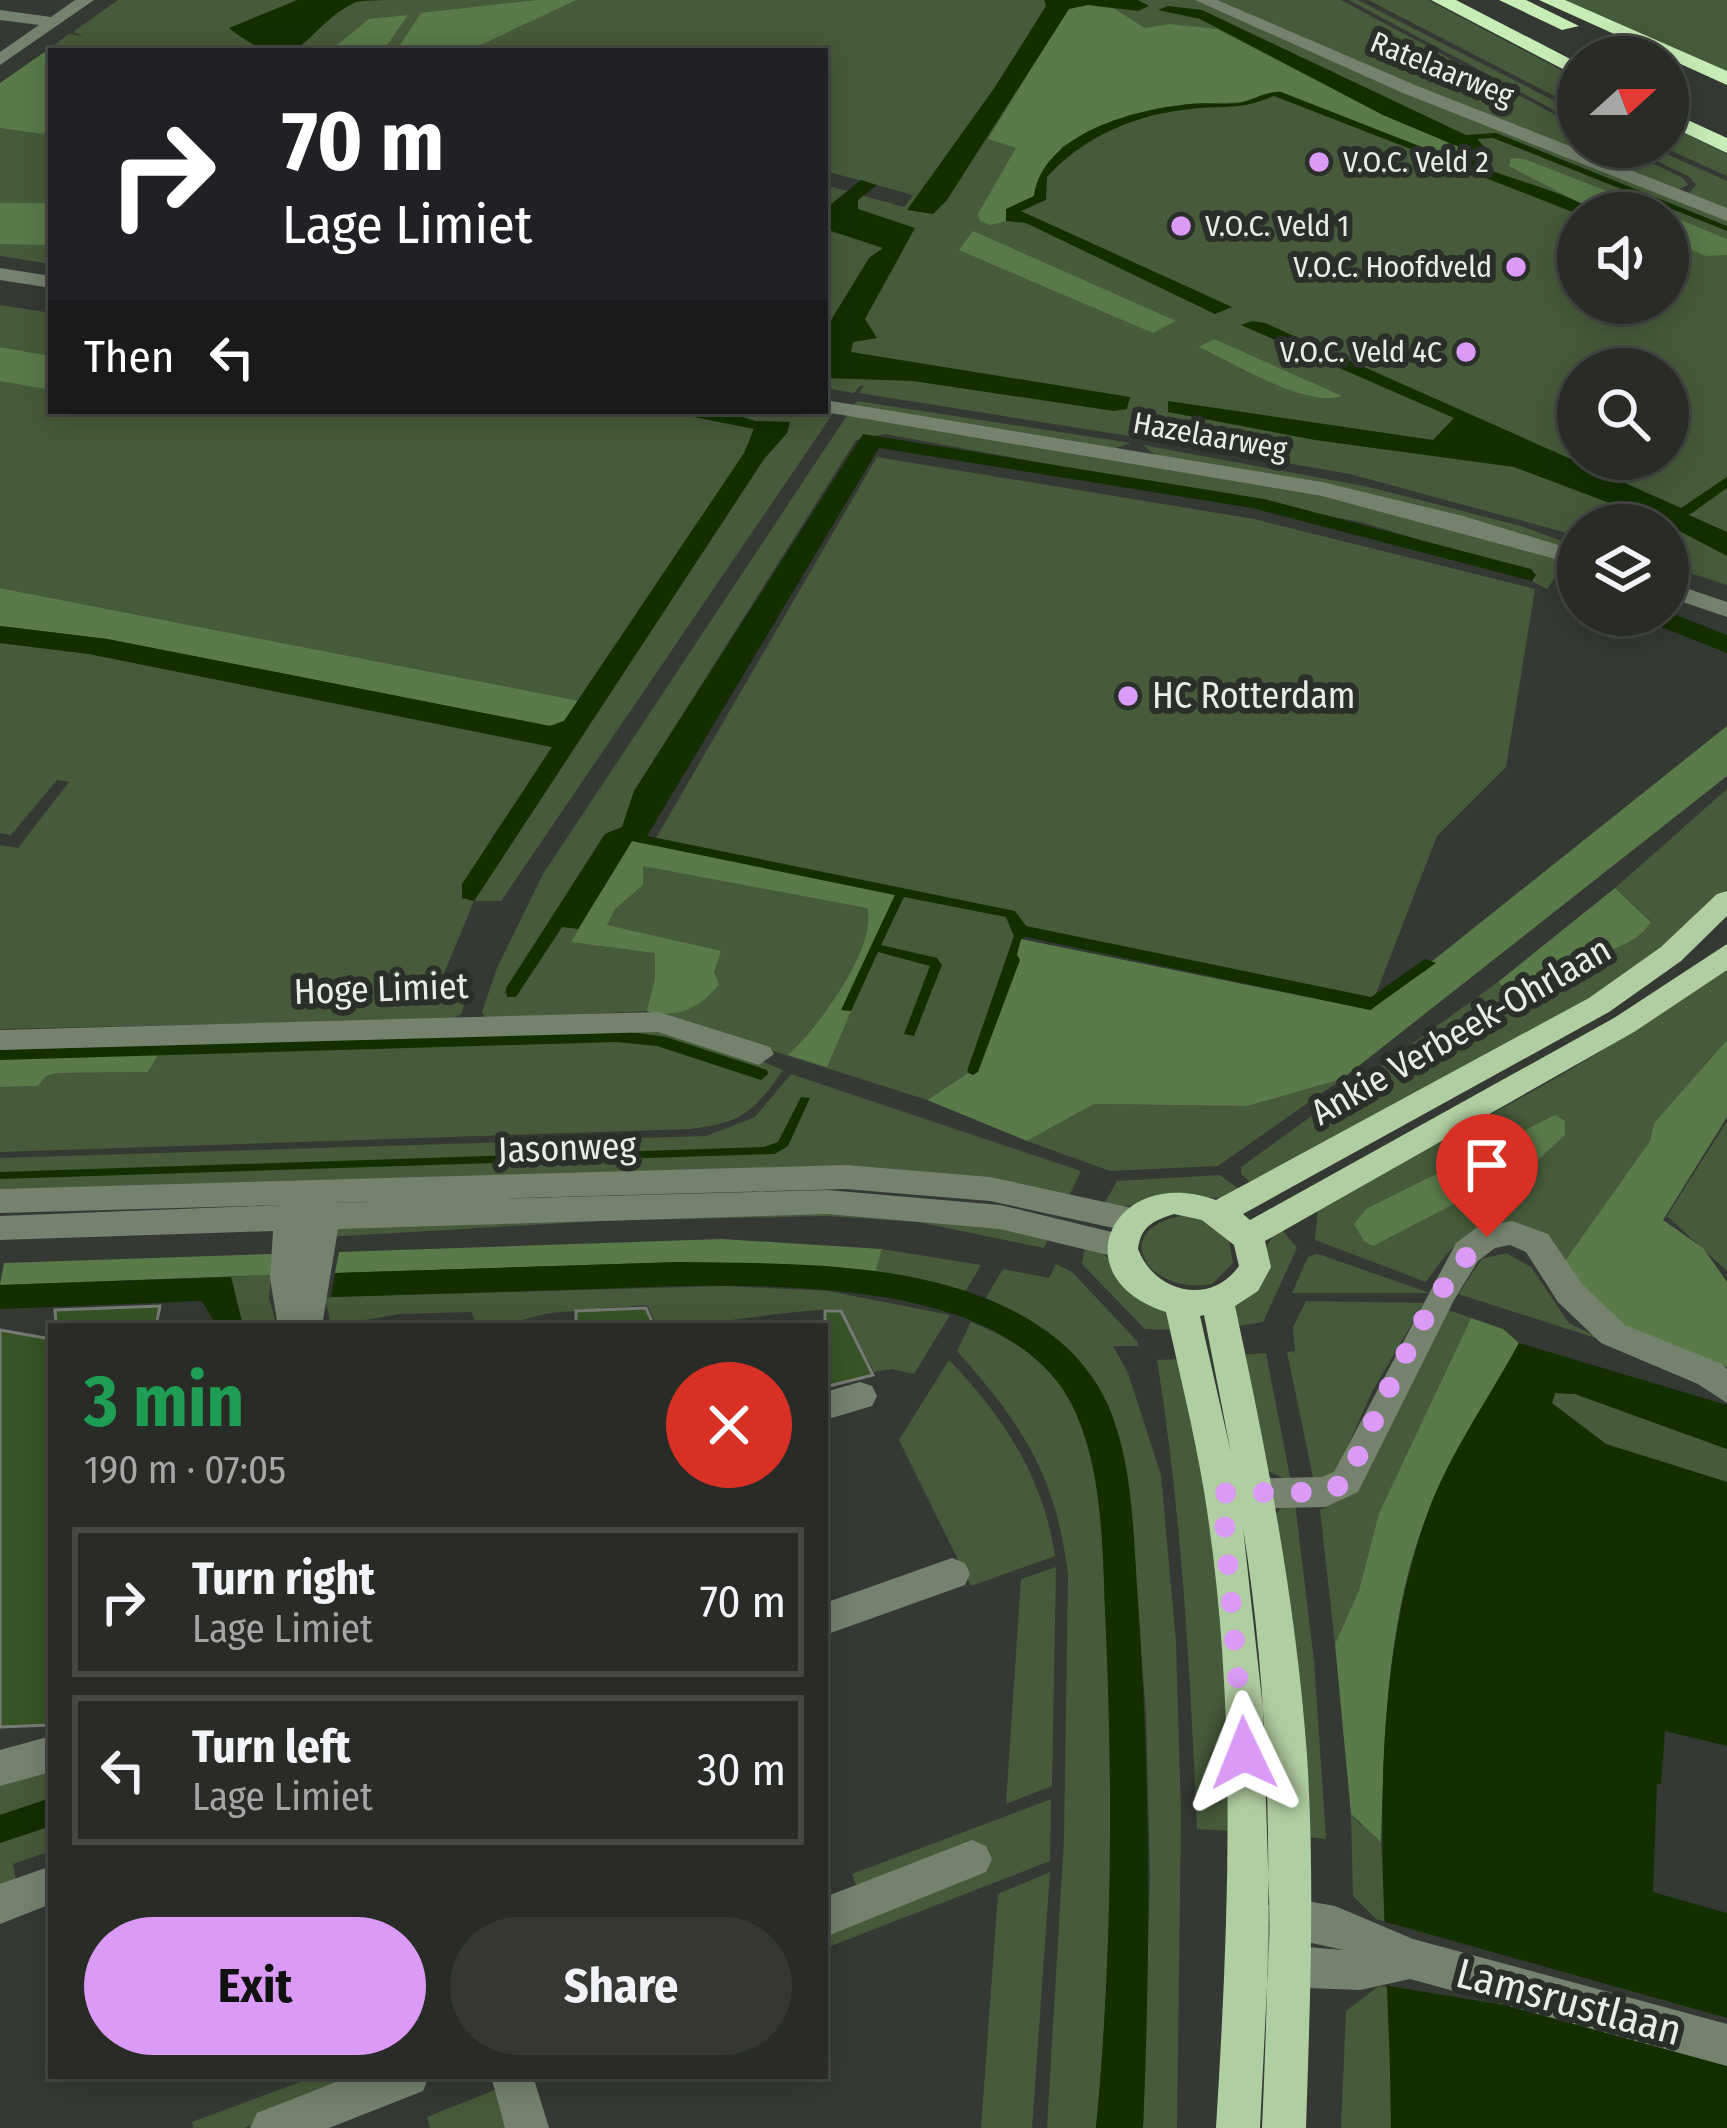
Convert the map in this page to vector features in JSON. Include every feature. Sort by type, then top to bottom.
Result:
[{"type":"highway","points":[[1441,0],[1557,60]]},
{"type":"highway","points":[[1464,0],[1557,43]]},
{"type":"highway","points":[[1509,0],[1590,36]]},
{"type":"highway","points":[[1549,0],[1727,80]]},
{"type":"highway","points":[[1689,80],[1727,97]]},
{"type":"highway","points":[[1689,104],[1727,122]]},
{"type":"highway","points":[[1689,127],[1727,146]]},
{"type":"main road","name":"Ankie Verbeek-Ohrlaan","points":[[1221,1212],[1599,1005],[1671,954],[1727,900]]},
{"type":"main road","name":"Ankie Verbeek-Ohrlaan","points":[[1248,1236],[1624,1025],[1727,954]]},
{"type":"main road","points":[[1174,1202],[1221,1212],[1248,1236],[1254,1255],[1250,1273],[1239,1288],[1199,1301],[1152,1293],[1125,1268],[1126,1233],[1151,1207],[1174,1202]]},
{"type":"main road","points":[[1199,1301],[1285,1711],[1290,1918],[1285,2128]]},
{"type":"main road","points":[[1238,2128],[1249,1928],[1239,1494]]},
{"type":"street","points":[[0,61],[86,0]]},
{"type":"street","name":"Ratelaarweg","points":[[1203,0],[1372,74],[1727,214]]},
{"type":"street","points":[[0,15],[55,22]]},
{"type":"street","points":[[0,274],[48,282]]},
{"type":"street","name":"Hazelaarweg","points":[[828,407],[1322,489],[1557,552]]},
{"type":"street","points":[[1689,596],[1727,610]]},
{"type":"street","name":"Hoge Limiet","points":[[0,1040],[659,1022],[759,1054]]},
{"type":"street","name":"Jasonweg","points":[[0,1202],[308,1210],[827,1202],[1126,1233]]},
{"type":"street","points":[[294,1323],[286,1299],[308,1210]]},
{"type":"street","points":[[305,1323],[308,1210]]},
{"type":"street","name":"Jasonweg","points":[[0,1228],[308,1210]]},
{"type":"street","points":[[1239,1494],[1326,1492],[1346,1482],[1442,1294],[1467,1252],[1487,1237],[1512,1233],[1537,1243],[1570,1293],[1613,1334],[1710,1374],[1727,1389]]},
{"type":"street","points":[[828,1405],[860,1396]]},
{"type":"street","points":[[828,1617],[952,1574]]},
{"type":"street","points":[[0,1768],[48,1755]]},
{"type":"street","points":[[828,1916],[972,1859]]},
{"type":"street","points":[[0,1904],[48,1887]]},
{"type":"street","name":"Lamsrustlaan","points":[[1249,1928],[1290,1918],[1335,1926],[1410,1959],[1727,2045]]},
{"type":"street","points":[[1249,1928],[1290,1964]]},
{"type":"street","name":"Lamsrustlaan","points":[[1290,1964],[1336,1970],[1378,1968],[1410,1959]]},
{"type":"street","points":[[272,2128],[400,2079]]},
{"type":"street","points":[[513,2079],[526,2128]]},
{"type":"shaded area","points":[[118,0],[1195,0],[1557,148],[1557,168],[1605,168],[1664,192],[1557,192],[1557,324],[1689,324],[1689,202],[1727,218],[1727,585],[1689,573],[1689,504],[1557,504],[1557,530],[1350,474],[1146,438],[1147,434],[1131,431],[1129,436],[859,393],[861,385],[854,393],[828,389],[828,186],[904,207],[913,195],[828,172],[828,48],[474,48],[535,19],[470,48],[50,48],[69,34],[83,36],[73,32]]},
{"type":"shaded area","points":[[297,0],[403,0],[356,2],[296,48],[261,48],[229,28]]},
{"type":"shaded area","points":[[576,0],[474,48],[398,48],[421,13]]},
{"type":"shaded area","points":[[1044,0],[1138,0],[1149,6],[1138,11],[1088,5],[1069,9],[947,200],[933,214],[907,210],[995,87],[1046,6]]},
{"type":"shaded area","points":[[1210,0],[1341,0],[1557,116],[1557,142],[1366,68]]},
{"type":"shaded area","points":[[1349,0],[1358,0],[1557,102],[1557,112]]},
{"type":"shaded area","points":[[1368,0],[1428,0],[1557,68],[1557,97]]},
{"type":"shaded area","points":[[1564,0],[1727,0],[1727,71],[1689,54],[1689,36],[1647,36]]},
{"type":"shaded area","points":[[1168,6],[1202,10],[1466,135],[1496,133],[1557,158],[1557,163],[1493,138],[1477,139],[1491,154],[1486,164],[1490,170],[1557,193],[1557,206],[1274,96],[1242,106],[1170,112],[1112,130],[1061,163],[1047,177],[1046,200],[1021,211],[1232,307],[1215,314],[1026,223],[1006,221],[1006,209],[1034,196],[1041,174],[1073,141],[1119,119],[1196,103],[1237,103],[1281,92],[1447,157],[1461,157],[1459,147],[1383,115],[1200,19],[1158,10]]},
{"type":"shaded area","points":[[1113,8],[1145,28],[1169,24],[1217,29],[1383,115],[1459,147],[1461,157],[1453,159],[1278,91],[1243,102],[1189,104],[1132,115],[1062,146],[1034,196],[1007,209],[1006,221],[991,225],[980,221],[978,214],[1016,148],[988,139],[1068,9]]},
{"type":"shaded area","points":[[408,15],[385,48],[334,48],[369,19]]},
{"type":"shaded area","points":[[48,51],[48,128],[43,134],[0,128],[0,83]]},
{"type":"shaded area","points":[[48,62],[48,264],[0,256],[0,100]]},
{"type":"shaded area","points":[[1689,135],[1727,154],[1727,176],[1689,159]]},
{"type":"shaded area","points":[[1511,158],[1524,159],[1610,192],[1559,192],[1509,166]]},
{"type":"shaded area","points":[[1689,164],[1727,181],[1727,211],[1689,194],[1696,185],[1671,168],[1689,168]]},
{"type":"shaded area","points":[[1568,168],[1583,168],[1643,192],[1629,192]]},
{"type":"shaded area","points":[[1625,168],[1662,168],[1683,178],[1688,185],[1679,189]]},
{"type":"shaded area","points":[[861,180],[877,185],[858,200],[858,209],[915,228],[865,319],[877,338],[853,342],[851,352],[1130,397],[1127,409],[1114,411],[913,381],[828,378],[828,325],[869,258],[883,248],[828,230],[828,207]]},
{"type":"shaded area","points":[[0,203],[48,203],[48,245],[0,244]]},
{"type":"shaded area","points":[[1689,211],[1727,226],[1727,231],[1689,216]]},
{"type":"shaded area","points":[[1689,224],[1727,239],[1727,255],[1706,256],[1689,249]]},
{"type":"shaded area","points":[[973,231],[1176,321],[1153,333],[959,250]]},
{"type":"shaded area","points":[[0,305],[48,313],[48,355],[0,347]]},
{"type":"shaded area","points":[[1265,323],[1557,453],[1557,480],[1618,480],[1672,504],[1612,504],[1514,467],[1315,440],[1168,412],[1168,401],[1433,440],[1454,418],[1241,325]]},
{"type":"shaded area","points":[[1214,339],[1342,396],[1310,396],[1291,390],[1199,347]]},
{"type":"shaded area","points":[[0,347],[48,355],[48,389],[0,381]]},
{"type":"shaded area","points":[[0,354],[48,362],[48,414],[680,414],[754,428],[745,453],[580,701],[0,588]]},
{"type":"shaded area","points":[[857,401],[1131,443],[1112,449],[852,408]]},
{"type":"shaded area","points":[[834,412],[501,901],[474,901],[764,459],[787,433],[789,422],[755,421],[732,414]]},
{"type":"shaded area","points":[[679,414],[732,414],[755,421],[790,422],[474,901],[462,898],[462,884],[552,747],[89,654],[0,643],[0,626],[107,639],[550,726],[564,721],[744,453],[754,429]]},
{"type":"shaded area","name":"HC Rotterdam","points":[[848,414],[1294,487],[1557,557],[1557,575],[1547,589],[1532,581],[1535,575],[1361,522],[885,434],[856,440],[634,791],[622,827],[605,834],[504,993],[516,996],[562,927],[652,845],[877,457],[1254,519],[1535,589],[1506,767],[1437,836],[1372,1004],[1021,930],[1006,917],[1014,936],[968,1073],[927,1100],[647,1011],[486,1019],[482,1012],[497,968],[543,874]]},
{"type":"shaded area","points":[[863,434],[1264,499],[1531,569],[1536,575],[1532,581],[1252,508],[879,448],[647,836],[1015,911],[1026,926],[1371,997],[1425,959],[1436,963],[1370,1010],[1026,937],[1021,939],[1020,960],[973,1075],[967,1071],[1014,936],[1006,917],[904,897],[881,945],[937,958],[942,965],[914,1036],[904,1034],[930,966],[878,952],[851,1011],[841,1010],[895,895],[632,841],[578,929],[562,927],[516,997],[507,997],[506,988],[605,834],[622,827],[634,791]]},
{"type":"shaded area","points":[[1143,445],[1369,487],[1521,526],[1557,539],[1557,548],[1156,456]]},
{"type":"shaded area","points":[[1727,477],[1727,488],[1689,515],[1687,504]]},
{"type":"shaded area","points":[[1689,515],[1727,532],[1727,556],[1689,536]]},
{"type":"shaded area","points":[[0,588],[580,701],[564,721],[550,726],[107,639],[0,626]]},
{"type":"shaded area","points":[[1689,620],[1727,635],[1727,653],[1684,636],[1689,636]]},
{"type":"shaded area","points":[[0,643],[89,654],[553,747],[493,836],[474,901],[437,990],[469,990],[461,1014],[453,1019],[0,1029],[0,845],[18,848],[69,782],[57,780],[11,835],[0,833]]},
{"type":"shaded area","points":[[1727,726],[1727,776],[1342,1079],[1248,1106],[1094,1104],[1027,1141],[927,1100],[968,1073],[973,1075],[1021,939],[1371,1010]]},
{"type":"shaded area","points":[[1727,789],[1727,889],[1694,924],[1566,1015],[1256,1188],[1241,1174],[1241,1167],[1498,982],[1520,1003],[1535,999],[1639,932],[1651,921],[1615,888]]},
{"type":"shaded area","points":[[632,841],[895,895],[842,1009],[851,1011],[827,1067],[788,1055],[828,1008],[855,964],[864,943],[867,908],[643,866],[643,885],[615,909],[607,925],[721,951],[714,972],[719,984],[704,999],[688,1010],[647,1011],[655,953],[571,942]]},
{"type":"shaded area","points":[[1615,888],[1651,922],[1641,934],[1533,1002],[1520,1003],[1498,982]]},
{"type":"shaded area","points":[[1727,963],[1727,1040],[1654,1123],[1650,1141],[1564,1262],[1521,1234],[1489,1226],[1460,1240],[1426,1282],[1315,1240],[1318,1209],[1581,1063]]},
{"type":"shaded area","points":[[646,1028],[783,1070],[745,1113],[690,1129],[0,1152],[0,1087],[38,1086],[46,1076],[57,1073],[148,1072],[161,1050]]},
{"type":"shaded area","points":[[624,1031],[666,1037],[768,1074],[761,1080],[657,1046],[616,1042],[0,1060],[0,1050]]},
{"type":"shaded area","points":[[1727,1040],[1727,1117],[1663,1220],[1703,1248],[1727,1282],[1727,1367],[1609,1321],[1564,1262],[1650,1141],[1654,1123]]},
{"type":"shaded area","points":[[161,1050],[148,1072],[57,1073],[46,1076],[38,1086],[0,1087],[0,1054]]},
{"type":"shaded area","points":[[791,1074],[1081,1171],[1068,1198],[987,1182],[0,1197],[0,1158],[706,1136],[755,1117]]},
{"type":"shaded area","points":[[1342,1079],[1218,1166],[1110,1171],[1027,1141],[1094,1104],[1248,1106]]},
{"type":"shaded area","points":[[801,1097],[810,1098],[788,1146],[775,1154],[0,1179],[0,1172],[764,1147],[778,1142]]},
{"type":"shaded area","points":[[1555,1115],[1565,1121],[1565,1135],[1538,1160],[1373,1246],[1364,1241],[1354,1224],[1366,1209]]},
{"type":"shaded area","points":[[1727,1121],[1727,1271],[1667,1216]]},
{"type":"shaded area","points":[[1220,1175],[1244,1193],[1219,1198],[1178,1195],[1122,1207],[1103,1206],[1117,1181]]},
{"type":"shaded area","points":[[878,1211],[1050,1235],[1044,1248],[918,1222],[825,1216],[600,1221],[326,1237],[342,1227]]},
{"type":"shaded area","points":[[1181,1216],[1199,1218],[1228,1236],[1233,1263],[1212,1284],[1170,1281],[1145,1260],[1145,1235],[1158,1224]]},
{"type":"shaded area","points":[[1279,1226],[1297,1248],[1263,1322],[1232,1327],[1229,1309]]},
{"type":"shaded area","points":[[722,1239],[882,1249],[875,1274],[680,1262],[335,1273],[339,1252]]},
{"type":"shaded area","points":[[1085,1244],[1138,1280],[1178,1330],[1145,1329],[1082,1264]]},
{"type":"shaded area","points":[[882,1249],[981,1265],[965,1292],[875,1274]]},
{"type":"shaded area","points":[[1506,1253],[1531,1267],[1569,1323],[1605,1341],[1458,1294],[1482,1259]]},
{"type":"shaded area","points":[[272,1254],[271,1275],[0,1285],[4,1263]]},
{"type":"shaded area","points":[[1316,1254],[1430,1293],[1292,1293],[1308,1257]]},
{"type":"shaded area","points":[[680,1262],[876,1271],[973,1294],[1017,1313],[1057,1339],[1103,1394],[1127,1475],[1142,1666],[1148,1864],[1143,2128],[1096,2128],[1110,1879],[1102,1545],[1096,1487],[1083,1433],[1068,1398],[1043,1366],[1019,1346],[974,1322],[921,1305],[862,1294],[675,1286],[331,1297],[335,1273]]},
{"type":"shaded area","points":[[1056,1264],[1072,1272],[1137,1341],[1139,1346],[1113,1346],[1128,1373],[1161,1475],[1176,1642],[1181,1815],[1177,2128],[1143,2128],[1150,1876],[1146,1712],[1125,1466],[1107,1403],[985,1299],[1003,1269],[1049,1278]]},
{"type":"shaded area","points":[[271,1275],[269,1298],[276,1323],[242,1323],[231,1277]]},
{"type":"shaded area","points":[[231,1277],[242,1323],[215,1323],[202,1301],[0,1309],[0,1285]]},
{"type":"shaded area","points":[[725,1286],[828,1291],[950,1315],[914,1374],[892,1369],[874,1372],[841,1309],[698,1323],[656,1323],[647,1305],[550,1313],[514,1323],[476,1323],[471,1312],[330,1323],[325,1298]]},
{"type":"shaded area","points":[[1306,1301],[1424,1303],[1373,1390],[1335,1474],[1314,1482],[1287,1352],[1295,1351],[1293,1327]]},
{"type":"shaded area","points":[[1443,1308],[1471,1318],[1379,1513],[1359,1590],[1335,1644],[1320,1510],[1339,1501]]},
{"type":"shaded area","points":[[1471,1318],[1503,1329],[1519,1343],[1451,1463],[1416,1545],[1391,1671],[1381,1842],[1351,1814],[1335,1644],[1359,1590],[1379,1513]]},
{"type":"shaded area","points":[[971,1322],[1017,1345],[1056,1379],[1084,1434],[1097,1490],[1110,1819],[1108,1943],[1096,2128],[1047,2128],[1064,1839],[1068,1575],[1045,1479],[1018,1428],[957,1351]]},
{"type":"shaded area","points":[[1519,1343],[1727,1405],[1727,1449],[1575,1394],[1555,1393],[1552,1403],[1606,1444],[1727,1482],[1727,1746],[1665,1731],[1661,1784],[1657,1784],[1653,1892],[1727,1913],[1727,2128],[1391,2128],[1382,1817],[1392,1663],[1406,1587],[1428,1512]]},
{"type":"shaded area","points":[[1266,1353],[1291,1482],[1266,1470],[1238,1355]]},
{"type":"shaded area","points":[[1185,1359],[1215,1522],[1235,1831],[1197,1829],[1179,1535],[1157,1360]]},
{"type":"shaded area","points":[[949,1360],[1004,1426],[1031,1474],[1055,1556],[971,1586],[899,1440]]},
{"type":"shaded area","points":[[1555,1393],[1575,1394],[1727,1449],[1727,1482],[1605,1444],[1552,1404]]},
{"type":"shaded area","points":[[1295,1503],[1314,1661],[1326,1839],[1299,1836],[1272,1518],[1284,1505]]},
{"type":"shaded area","points":[[1056,1567],[1052,1786],[1006,1804],[1021,1579]]},
{"type":"shaded area","points":[[48,1767],[48,1799],[0,1815],[0,1783]]},
{"type":"shaded area","points":[[48,1799],[48,1827],[0,1843],[0,1815]]},
{"type":"shaded area","points":[[1051,1799],[1050,1861],[828,1947],[828,1925],[859,1893],[852,1874]]},
{"type":"shaded area","points":[[1351,1814],[1361,1825],[1373,1828],[1381,1842],[1385,1922],[1353,1896]]},
{"type":"shaded area","points":[[48,1827],[48,1852],[13,1864],[16,1883],[0,1889],[0,1843]]},
{"type":"shaded area","points":[[1050,1872],[1032,2128],[981,2128],[998,1894]]},
{"type":"shaded area","points":[[1379,1986],[1389,1987],[1391,2128],[1341,2128],[1346,2011]]},
{"type":"shaded area","points":[[308,2079],[376,2079],[244,2128],[193,2128],[192,2122]]},
{"type":"shaded area","points":[[495,2090],[506,2128],[430,2128],[427,2117]]},
{"type":"pier","points":[[1379,1920],[1727,2018],[1727,2066],[1516,2007],[1383,1985]]},
{"type":"building","points":[[160,1306],[157,1323],[56,1323],[55,1310]]},
{"type":"building","points":[[646,1308],[653,1323],[576,1323],[576,1311]]},
{"type":"building","points":[[825,1311],[841,1311],[873,1375],[828,1386]]},
{"type":"building","points":[[0,1330],[48,1338],[48,1725],[0,1727]]},
{"type":"place","name":"V.O.C. Veld 2","points":[[1319,162]]},
{"type":"place","name":"V.O.C. Veld 1","points":[[1181,226]]},
{"type":"place","name":"V.O.C. Hoofdveld","points":[[1516,267]]},
{"type":"place","name":"V.O.C. Veld 4C","points":[[1466,352]]},
{"type":"place","name":"HC Rotterdam","points":[[1128,696]]},
{"type":"route","points":[[1244,1753],[1244,1709],[1222,1493],[1326,1492],[1346,1482],[1442,1294],[1467,1252],[1487,1237]]}]
